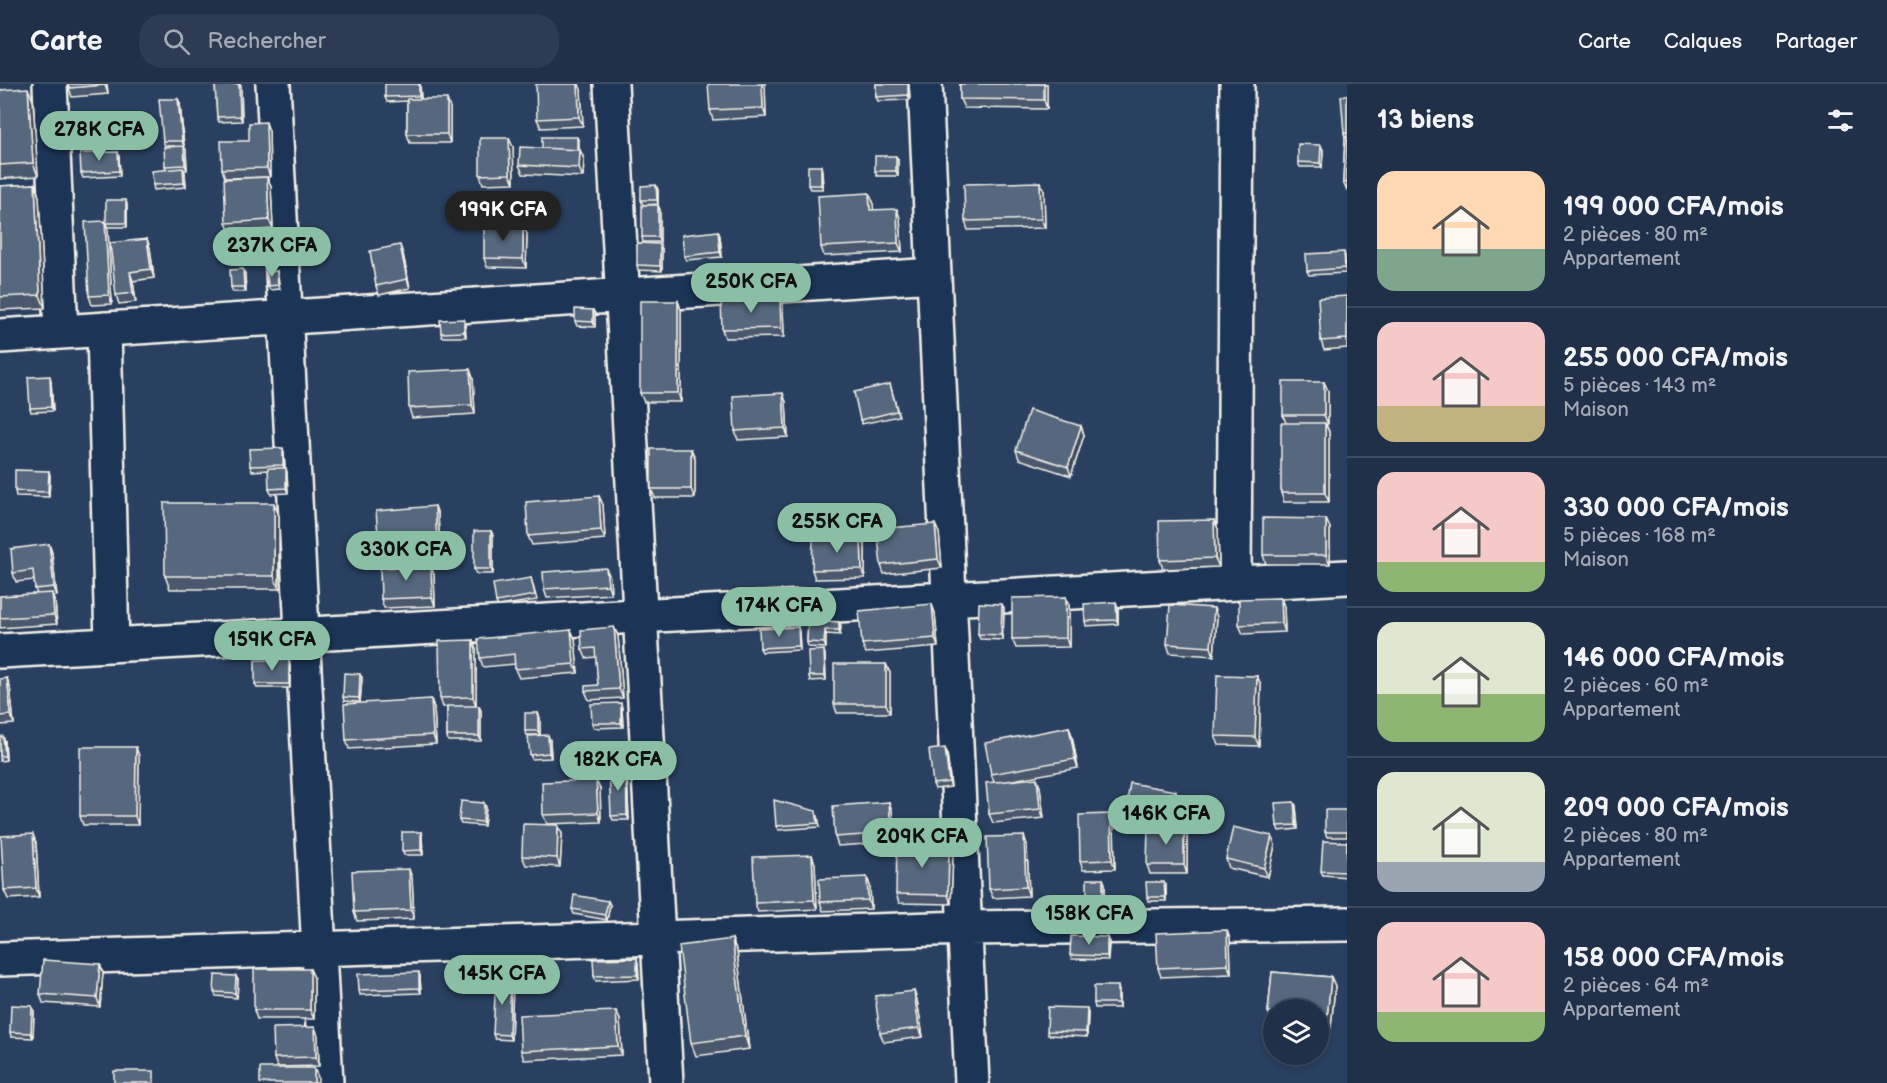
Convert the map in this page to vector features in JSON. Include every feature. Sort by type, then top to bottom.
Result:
[{"type":"street","points":[[50,84],[61,332]]},
{"type":"street","points":[[273,84],[326,1083]]},
{"type":"street","points":[[611,84],[666,1083]]},
{"type":"street","points":[[925,84],[972,1083]]},
{"type":"street","points":[[1234,583],[1237,84]]},
{"type":"street","points":[[0,336],[934,275]]},
{"type":"street","points":[[104,329],[112,645]]},
{"type":"street","points":[[0,651],[1347,577]]},
{"type":"street","points":[[0,959],[965,928],[1347,924]]},
{"type":"building","points":[[68,84],[105,84],[105,85],[69,88]]},
{"type":"building","points":[[215,84],[239,84],[240,116],[217,117]]},
{"type":"building","points":[[385,84],[419,84],[419,96],[385,97]]},
{"type":"building","points":[[536,84],[578,84],[579,117],[537,119]]},
{"type":"building","points":[[708,84],[762,84],[763,108],[710,110]]},
{"type":"building","points":[[876,84],[908,84],[908,95],[876,97]]},
{"type":"building","points":[[960,84],[1044,84],[1044,100],[960,99]]},
{"type":"building","points":[[28,88],[33,163],[0,165],[0,90]]},
{"type":"building","points":[[1347,95],[1347,133],[1344,133],[1341,96]]},
{"type":"building","points":[[159,99],[178,99],[182,141],[163,141]]},
{"type":"building","points":[[407,99],[447,99],[447,134],[407,134]]},
{"type":"building","points":[[266,122],[267,168],[222,169],[221,141],[249,141],[249,123]]},
{"type":"building","points":[[542,137],[577,137],[577,150],[542,148]]},
{"type":"building","points":[[1345,137],[1347,137],[1347,183],[1343,182]]},
{"type":"building","points":[[480,138],[509,138],[510,174],[480,175]]},
{"type":"building","points":[[1298,144],[1321,145],[1320,163],[1298,162]]},
{"type":"building","points":[[184,146],[185,165],[165,166],[164,147]]},
{"type":"building","points":[[520,147],[580,150],[579,168],[519,165]]},
{"type":"building","points":[[118,152],[119,171],[81,173],[80,153]]},
{"type":"building","points":[[875,156],[896,156],[896,171],[875,171]]},
{"type":"building","points":[[808,166],[821,166],[821,185],[808,185]]},
{"type":"building","points":[[183,168],[184,183],[153,185],[152,171]]},
{"type":"building","points":[[267,177],[269,220],[226,223],[224,179]]},
{"type":"building","points":[[1040,182],[1041,219],[965,221],[964,184]]},
{"type":"building","points":[[35,184],[40,295],[0,297],[0,186]]},
{"type":"building","points":[[656,185],[657,200],[641,200],[641,186]]},
{"type":"building","points":[[869,193],[870,210],[897,209],[898,243],[821,247],[818,196]]},
{"type":"building","points":[[106,200],[126,200],[126,223],[106,223]]},
{"type":"building","points":[[642,205],[658,205],[658,237],[642,237]]},
{"type":"building","points":[[105,221],[109,295],[89,296],[85,222]]},
{"type":"building","points":[[484,224],[523,225],[523,259],[484,258]]},
{"type":"building","points":[[718,231],[720,252],[684,256],[682,235]]},
{"type":"building","points":[[147,239],[151,269],[130,272],[133,293],[116,295],[110,243]]},
{"type":"building","points":[[637,243],[660,244],[660,266],[637,265]]},
{"type":"building","points":[[400,245],[407,279],[376,286],[370,251]]},
{"type":"building","points":[[1344,252],[1345,268],[1307,271],[1306,254]]},
{"type":"building","points":[[243,269],[244,287],[231,287],[230,270]]},
{"type":"building","points":[[277,271],[278,285],[268,286],[267,272]]},
{"type":"building","points":[[1347,296],[1347,339],[1321,341],[1318,298]]},
{"type":"building","points":[[780,298],[781,328],[722,329],[721,299]]},
{"type":"building","points":[[640,301],[678,301],[678,393],[640,393]]},
{"type":"building","points":[[575,309],[593,310],[593,322],[575,321]]},
{"type":"building","points":[[464,319],[464,332],[441,333],[440,320]]},
{"type":"building","points":[[470,369],[472,405],[409,408],[408,372]]},
{"type":"building","points":[[50,376],[51,407],[30,408],[28,377]]},
{"type":"building","points":[[1283,382],[1324,382],[1324,415],[1283,415]]},
{"type":"building","points":[[890,384],[897,411],[860,420],[854,392]]},
{"type":"building","points":[[783,393],[785,428],[735,431],[733,396]]},
{"type":"building","points":[[1029,410],[1081,426],[1068,467],[1016,450]]},
{"type":"building","points":[[1281,423],[1325,423],[1325,493],[1281,493]]},
{"type":"building","points":[[283,448],[283,465],[250,466],[249,449]]},
{"type":"building","points":[[651,449],[691,449],[691,489],[651,489]]},
{"type":"building","points":[[268,468],[286,468],[286,488],[269,489]]},
{"type":"building","points":[[15,470],[49,471],[48,492],[15,491]]},
{"type":"building","points":[[599,496],[601,530],[528,536],[526,502]]},
{"type":"building","points":[[164,503],[274,503],[274,576],[165,576]]},
{"type":"building","points":[[435,506],[437,542],[379,546],[376,511]]},
{"type":"building","points":[[1263,518],[1326,519],[1326,555],[1263,555]]},
{"type":"building","points":[[1214,520],[1215,558],[1160,560],[1159,521]]},
{"type":"building","points":[[935,524],[938,559],[881,565],[877,529]]},
{"type":"building","points":[[474,531],[491,531],[491,569],[474,569]]},
{"type":"building","points":[[861,537],[862,569],[812,570],[813,538]]},
{"type":"building","points":[[49,544],[54,587],[35,589],[33,570],[13,573],[11,549]]},
{"type":"building","points":[[431,566],[432,597],[381,599],[380,568]]},
{"type":"building","points":[[606,568],[608,585],[544,589],[543,572]]},
{"type":"building","points":[[531,578],[535,595],[496,602],[493,584]]},
{"type":"building","points":[[52,593],[54,615],[0,618],[0,596]]},
{"type":"building","points":[[1066,597],[1066,638],[1012,639],[1012,598]]},
{"type":"building","points":[[1281,598],[1282,623],[1239,625],[1239,599]]},
{"type":"building","points":[[1116,602],[1117,620],[1085,621],[1084,604]]},
{"type":"building","points":[[979,603],[1002,604],[1001,635],[978,634]]},
{"type":"building","points":[[932,604],[935,638],[862,644],[859,611]]},
{"type":"building","points":[[1170,605],[1214,608],[1211,647],[1167,644]]},
{"type":"building","points":[[808,620],[839,622],[839,630],[825,630],[824,643],[807,642]]},
{"type":"building","points":[[614,627],[619,689],[585,691],[585,686],[598,685],[595,648],[582,649],[581,630]]},
{"type":"building","points":[[798,627],[799,646],[760,648],[759,629]]},
{"type":"building","points":[[571,630],[574,664],[515,669],[514,654],[480,658],[478,639]]},
{"type":"building","points":[[473,640],[473,697],[440,698],[439,641]]},
{"type":"building","points":[[824,650],[825,676],[809,676],[808,651]]},
{"type":"building","points":[[255,660],[289,660],[289,684],[255,684]]},
{"type":"building","points":[[834,664],[886,664],[886,704],[834,704]]},
{"type":"building","points":[[344,673],[360,674],[359,698],[343,697]]},
{"type":"building","points":[[1217,675],[1257,676],[1255,737],[1215,736]]},
{"type":"building","points":[[7,678],[11,715],[0,716],[0,679]]},
{"type":"building","points":[[431,699],[433,735],[346,740],[344,704]]},
{"type":"building","points":[[621,703],[621,723],[592,723],[591,704]]},
{"type":"building","points":[[447,706],[479,706],[479,736],[447,736]]},
{"type":"building","points":[[525,713],[538,713],[538,731],[525,731]]},
{"type":"building","points":[[1069,727],[1075,759],[991,774],[985,743]]},
{"type":"building","points":[[548,735],[549,753],[530,755],[528,736]]},
{"type":"building","points":[[3,736],[5,756],[0,756],[0,737]]},
{"type":"building","points":[[80,747],[136,747],[135,816],[80,816]]},
{"type":"building","points":[[945,748],[949,782],[933,784],[929,750]]},
{"type":"building","points":[[626,768],[627,815],[611,816],[609,769]]},
{"type":"building","points":[[1037,778],[1040,809],[989,814],[986,783]]},
{"type":"building","points":[[596,780],[598,813],[543,815],[542,782]]},
{"type":"building","points":[[1130,783],[1176,791],[1171,817],[1126,809]]},
{"type":"building","points":[[774,800],[816,811],[818,823],[776,826]]},
{"type":"building","points":[[461,801],[484,803],[483,822],[459,820]]},
{"type":"building","points":[[889,802],[891,833],[835,837],[833,806]]},
{"type":"building","points":[[1294,802],[1296,825],[1277,826],[1275,803]]},
{"type":"building","points":[[1325,810],[1347,810],[1347,832],[1325,832]]},
{"type":"building","points":[[1111,814],[1112,860],[1080,861],[1079,815]]},
{"type":"building","points":[[523,824],[558,825],[557,858],[522,856]]},
{"type":"building","points":[[1148,826],[1184,826],[1184,865],[1147,865]]},
{"type":"building","points":[[1233,827],[1272,836],[1264,868],[1226,859]]},
{"type":"building","points":[[402,832],[421,832],[421,850],[402,851]]},
{"type":"building","points":[[33,834],[36,888],[4,890],[1,836]]},
{"type":"building","points":[[1024,836],[1026,887],[989,889],[987,837]]},
{"type":"building","points":[[1323,841],[1347,842],[1346,872],[1321,871]]},
{"type":"building","points":[[897,843],[949,844],[948,895],[896,894]]},
{"type":"building","points":[[812,855],[814,900],[755,903],[753,857]]},
{"type":"building","points":[[409,869],[411,910],[354,912],[352,871]]},
{"type":"building","points":[[867,877],[868,900],[820,902],[819,879]]},
{"type":"building","points":[[1087,879],[1103,879],[1103,896],[1087,897]]},
{"type":"building","points":[[1146,882],[1164,882],[1165,897],[1147,897]]},
{"type":"building","points":[[574,895],[608,901],[605,915],[572,909]]},
{"type":"building","points":[[1227,930],[1228,965],[1158,968],[1156,933]]},
{"type":"building","points":[[1071,936],[1107,937],[1107,956],[1070,955]]},
{"type":"building","points":[[732,939],[745,1036],[691,1043],[679,946]]},
{"type":"building","points":[[637,958],[637,975],[594,976],[593,959]]},
{"type":"building","points":[[43,960],[100,964],[97,998],[40,994]]},
{"type":"building","points":[[254,969],[310,969],[310,1010],[254,1010]]},
{"type":"building","points":[[419,972],[419,988],[359,990],[358,974]]},
{"type":"building","points":[[1272,972],[1331,977],[1329,999],[1269,999]]},
{"type":"building","points":[[215,975],[236,976],[235,993],[214,992]]},
{"type":"building","points":[[496,977],[511,977],[509,1035],[493,1034]]},
{"type":"building","points":[[1094,986],[1118,986],[1118,1003],[1094,1003]]},
{"type":"building","points":[[914,991],[919,1028],[880,1033],[875,996]]},
{"type":"building","points":[[11,1005],[32,1006],[31,1033],[10,1032]]},
{"type":"building","points":[[1048,1007],[1087,1008],[1086,1032],[1047,1031]]},
{"type":"building","points":[[616,1011],[618,1046],[521,1051],[519,1015]]},
{"type":"building","points":[[315,1027],[316,1057],[274,1058],[273,1028]]},
{"type":"building","points":[[260,1068],[314,1068],[314,1083],[260,1083]]},
{"type":"building","points":[[114,1071],[154,1071],[154,1083],[114,1083]]}]
